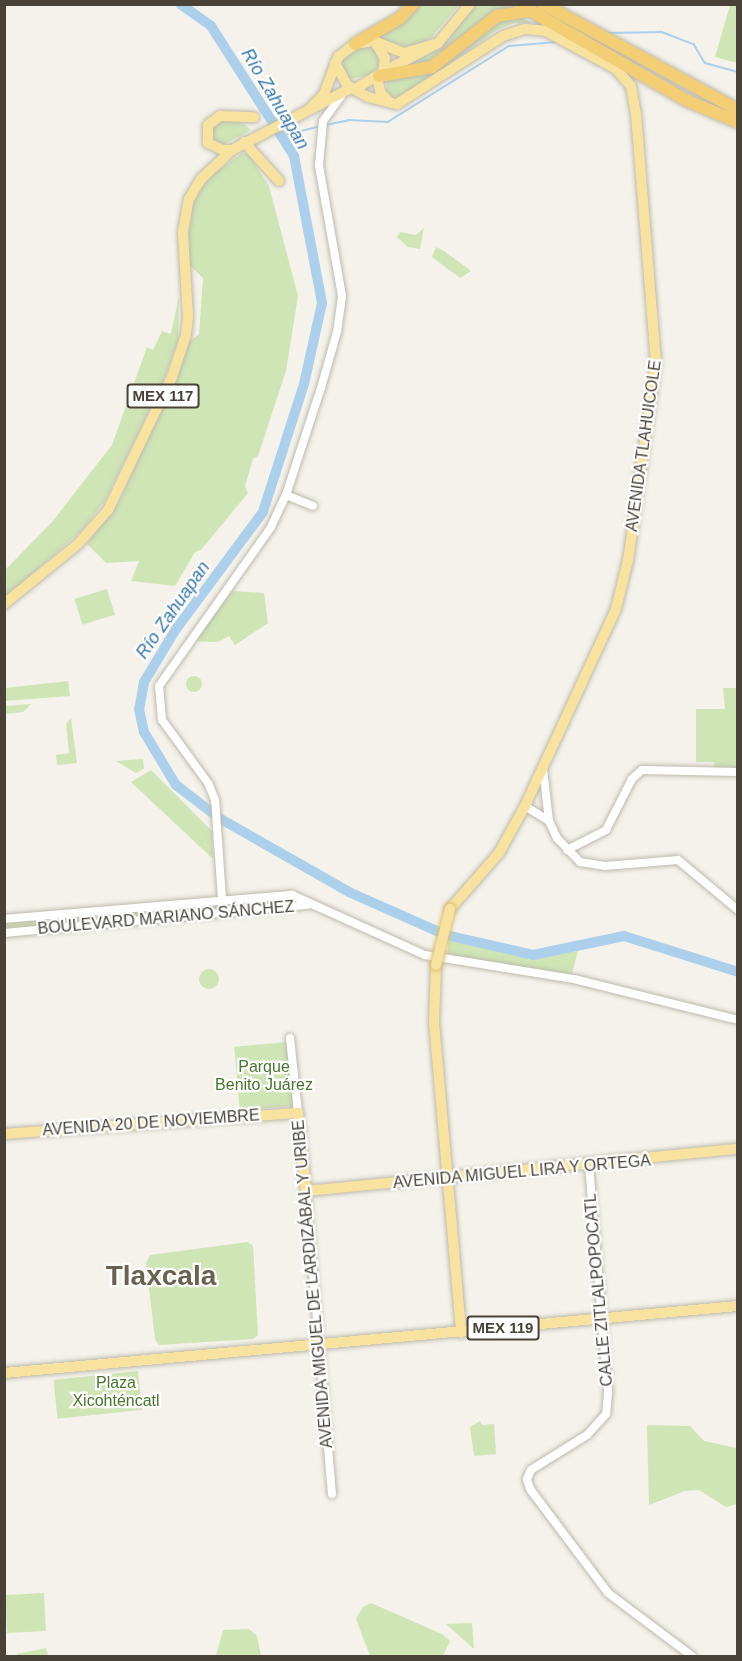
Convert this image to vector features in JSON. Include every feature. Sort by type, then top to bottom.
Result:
[{"type":"highway","points":[[355,44],[400,18],[413,4]]},
{"type":"highway","points":[[519,4],[688,101],[738,122]]},
{"type":"highway","points":[[543,4],[738,110]]},
{"type":"highway","points":[[552,4],[568,18]]},
{"type":"highway","points":[[380,75],[426,69],[450,55],[497,16],[531,11]]},
{"type":"main road","name":"MEX 117","points":[[4,604],[78,544],[108,510],[172,377],[186,334],[183,232],[189,199],[201,179],[232,150],[341,96],[438,43],[470,4]]},
{"type":"main road","name":"AVENIDA TLAHUICOLE","points":[[394,104],[436,82],[503,36],[525,29],[546,32],[616,69],[631,86],[656,342],[650,411],[628,560],[616,609],[543,768],[507,840],[499,853],[461,894],[453,910],[438,968],[434,1022],[447,1179]]},
{"type":"main road","points":[[369,41],[384,52],[380,75],[381,94],[394,104]]},
{"type":"main road","points":[[355,44],[369,41],[404,53],[438,43]]},
{"type":"main road","name":"MEX 117","points":[[303,114],[324,94],[335,63],[355,44]]},
{"type":"main road","points":[[335,63],[341,79],[353,88],[368,98],[394,104]]},
{"type":"main road","points":[[232,150],[213,147],[206,136],[208,125],[220,116],[254,117]]},
{"type":"main road","points":[[248,141],[279,181]]},
{"type":"main road","name":"AVENIDA 20 DE NOVIEMBRE","points":[[4,1134],[298,1113]]},
{"type":"main road","name":"AVENIDA MIGUEL DE LARDIZÁBAL Y URIBE","points":[[298,1113],[306,1191]]},
{"type":"main road","name":"AVENIDA MIGUEL LIRA Y ORTEGA","points":[[306,1191],[738,1149]]},
{"type":"main road","points":[[447,1179],[462,1333]]},
{"type":"main road","name":"MEX 119","points":[[4,1373],[738,1306]]},
{"type":"street","points":[[224,913],[212,791],[162,720],[159,686],[271,527],[286,495],[321,388],[339,314],[340,280],[319,165],[323,121],[341,96]]},
{"type":"street","points":[[286,495],[313,506]]},
{"type":"street","points":[[543,768],[549,821],[567,850],[580,862],[591,865],[678,860],[738,910]]},
{"type":"street","points":[[567,850],[606,830],[632,779],[642,770],[738,772]]},
{"type":"street","points":[[525,806],[549,821]]},
{"type":"street","name":"BOULEVARD MARIANO SÁNCHEZ","points":[[4,920],[278,894],[292,896],[308,904]]},
{"type":"street","points":[[308,904],[425,955],[574,979],[738,1020]]},
{"type":"street","name":"BOULEVARD MARIANO SÁNCHEZ","points":[[4,933],[308,904]]},
{"type":"street","name":"AVENIDA MIGUEL DE LARDIZÁBAL Y URIBE","points":[[290,1038],[298,1113]]},
{"type":"street","name":"CALLE ZITLALPOPOCATL","points":[[589,1165],[606,1414],[587,1435],[531,1470],[527,1479],[530,1490],[608,1593],[692,1656]]},
{"type":"street","name":"AVENIDA MIGUEL DE LARDIZÁBAL Y URIBE","points":[[306,1191],[332,1494]]},
{"type":"green space","points":[[416,5],[459,5],[431,38],[408,49],[376,37]]},
{"type":"green space","points":[[474,5],[506,5],[513,9],[434,64],[406,68],[430,53]]},
{"type":"green space","points":[[730,5],[737,5],[737,63],[715,57]]},
{"type":"green space","points":[[522,18],[533,23],[514,23],[497,30],[395,100],[388,97],[386,80],[419,74],[491,22]]},
{"type":"green space","points":[[366,46],[375,50],[379,65],[369,75],[348,80],[340,62],[353,50]]},
{"type":"green space","points":[[224,119],[240,121],[251,130],[221,146],[213,143],[212,126]]},
{"type":"green space","points":[[242,153],[249,155],[269,186],[298,296],[286,371],[258,456],[253,459],[245,486],[248,493],[201,550],[195,552],[175,586],[131,581],[139,561],[106,563],[87,544],[120,500],[190,341],[199,334],[203,278],[187,263],[190,208],[198,191],[215,173]]},
{"type":"green space","points":[[424,228],[420,249],[408,247],[397,237],[400,232],[416,235]]},
{"type":"green space","points":[[436,247],[471,271],[460,278],[432,257]]},
{"type":"green space","points":[[179,296],[178,340],[161,387],[104,502],[82,530],[5,598],[5,570],[52,522],[112,445],[147,347],[153,350],[162,331],[171,334]]},
{"type":"green space","points":[[107,589],[115,615],[82,625],[74,599]]},
{"type":"green space","points":[[233,591],[264,593],[268,623],[235,645],[229,636],[218,642],[192,641]]},
{"type":"green space","points":[[194,676],[200,678],[202,684],[200,690],[194,692],[188,690],[186,684],[188,678]]},
{"type":"green space","points":[[68,681],[70,696],[5,701],[5,688]]},
{"type":"green space","points":[[723,688],[737,688],[737,769],[715,768],[714,762],[696,762],[696,709],[725,709]]},
{"type":"green space","points":[[31,704],[23,712],[5,714],[5,706]]},
{"type":"green space","points":[[71,718],[77,763],[57,765],[56,755],[69,753],[66,724]]},
{"type":"green space","points":[[143,759],[144,769],[136,773],[116,761]]},
{"type":"green space","points":[[151,770],[212,831],[213,859],[131,782]]},
{"type":"green space","points":[[276,899],[276,906],[227,910],[227,901]]},
{"type":"green space","points":[[217,902],[219,911],[103,919],[103,912]]},
{"type":"green space","points":[[93,913],[94,919],[5,931],[4,921]]},
{"type":"green space","points":[[449,940],[504,953],[543,956],[578,951],[572,974],[447,958]]},
{"type":"green space","points":[[209,969],[216,972],[219,979],[216,986],[209,989],[202,986],[199,979],[202,972]]},
{"type":"green space","name":"Parque Benito Juárez","points":[[288,1042],[294,1106],[240,1110],[234,1047]]},
{"type":"green space","points":[[248,1242],[253,1246],[258,1335],[253,1339],[159,1345],[155,1339],[146,1263],[150,1255]]},
{"type":"green space","name":"Plaza Xicohténcatl","points":[[138,1371],[142,1410],[58,1419],[53,1380]]},
{"type":"green space","points":[[480,1421],[482,1425],[494,1424],[496,1454],[474,1456],[470,1427]]},
{"type":"green space","points":[[647,1425],[690,1426],[704,1441],[737,1448],[737,1504],[726,1507],[699,1490],[685,1491],[649,1505]]},
{"type":"green space","points":[[44,1593],[46,1631],[7,1633],[5,1595]]},
{"type":"green space","points":[[371,1603],[442,1634],[450,1641],[443,1656],[370,1656],[356,1619],[363,1607]]},
{"type":"green space","points":[[472,1623],[474,1649],[446,1624]]},
{"type":"green space","points":[[249,1629],[257,1636],[261,1656],[216,1656],[223,1630]]},
{"type":"green space","points":[[46,1648],[48,1656],[18,1656],[17,1654]]},
{"type":"waterway","name":"Río Zahuapan","points":[[180,4],[211,26],[294,156],[322,303],[304,384],[263,512],[176,629],[144,682],[139,709],[144,732],[176,785],[219,818],[351,893],[446,935],[533,955],[624,936],[738,972]]},
{"type":"waterway","points":[[609,33],[662,32],[694,44],[705,63],[738,72]]},
{"type":"waterway","points":[[326,125],[349,120],[388,122],[509,46],[557,42]]},
{"type":"waterway","points":[[281,136],[318,127]]},
{"type":"district","name":"Tlaxcala","points":[[161,1276]]}]
